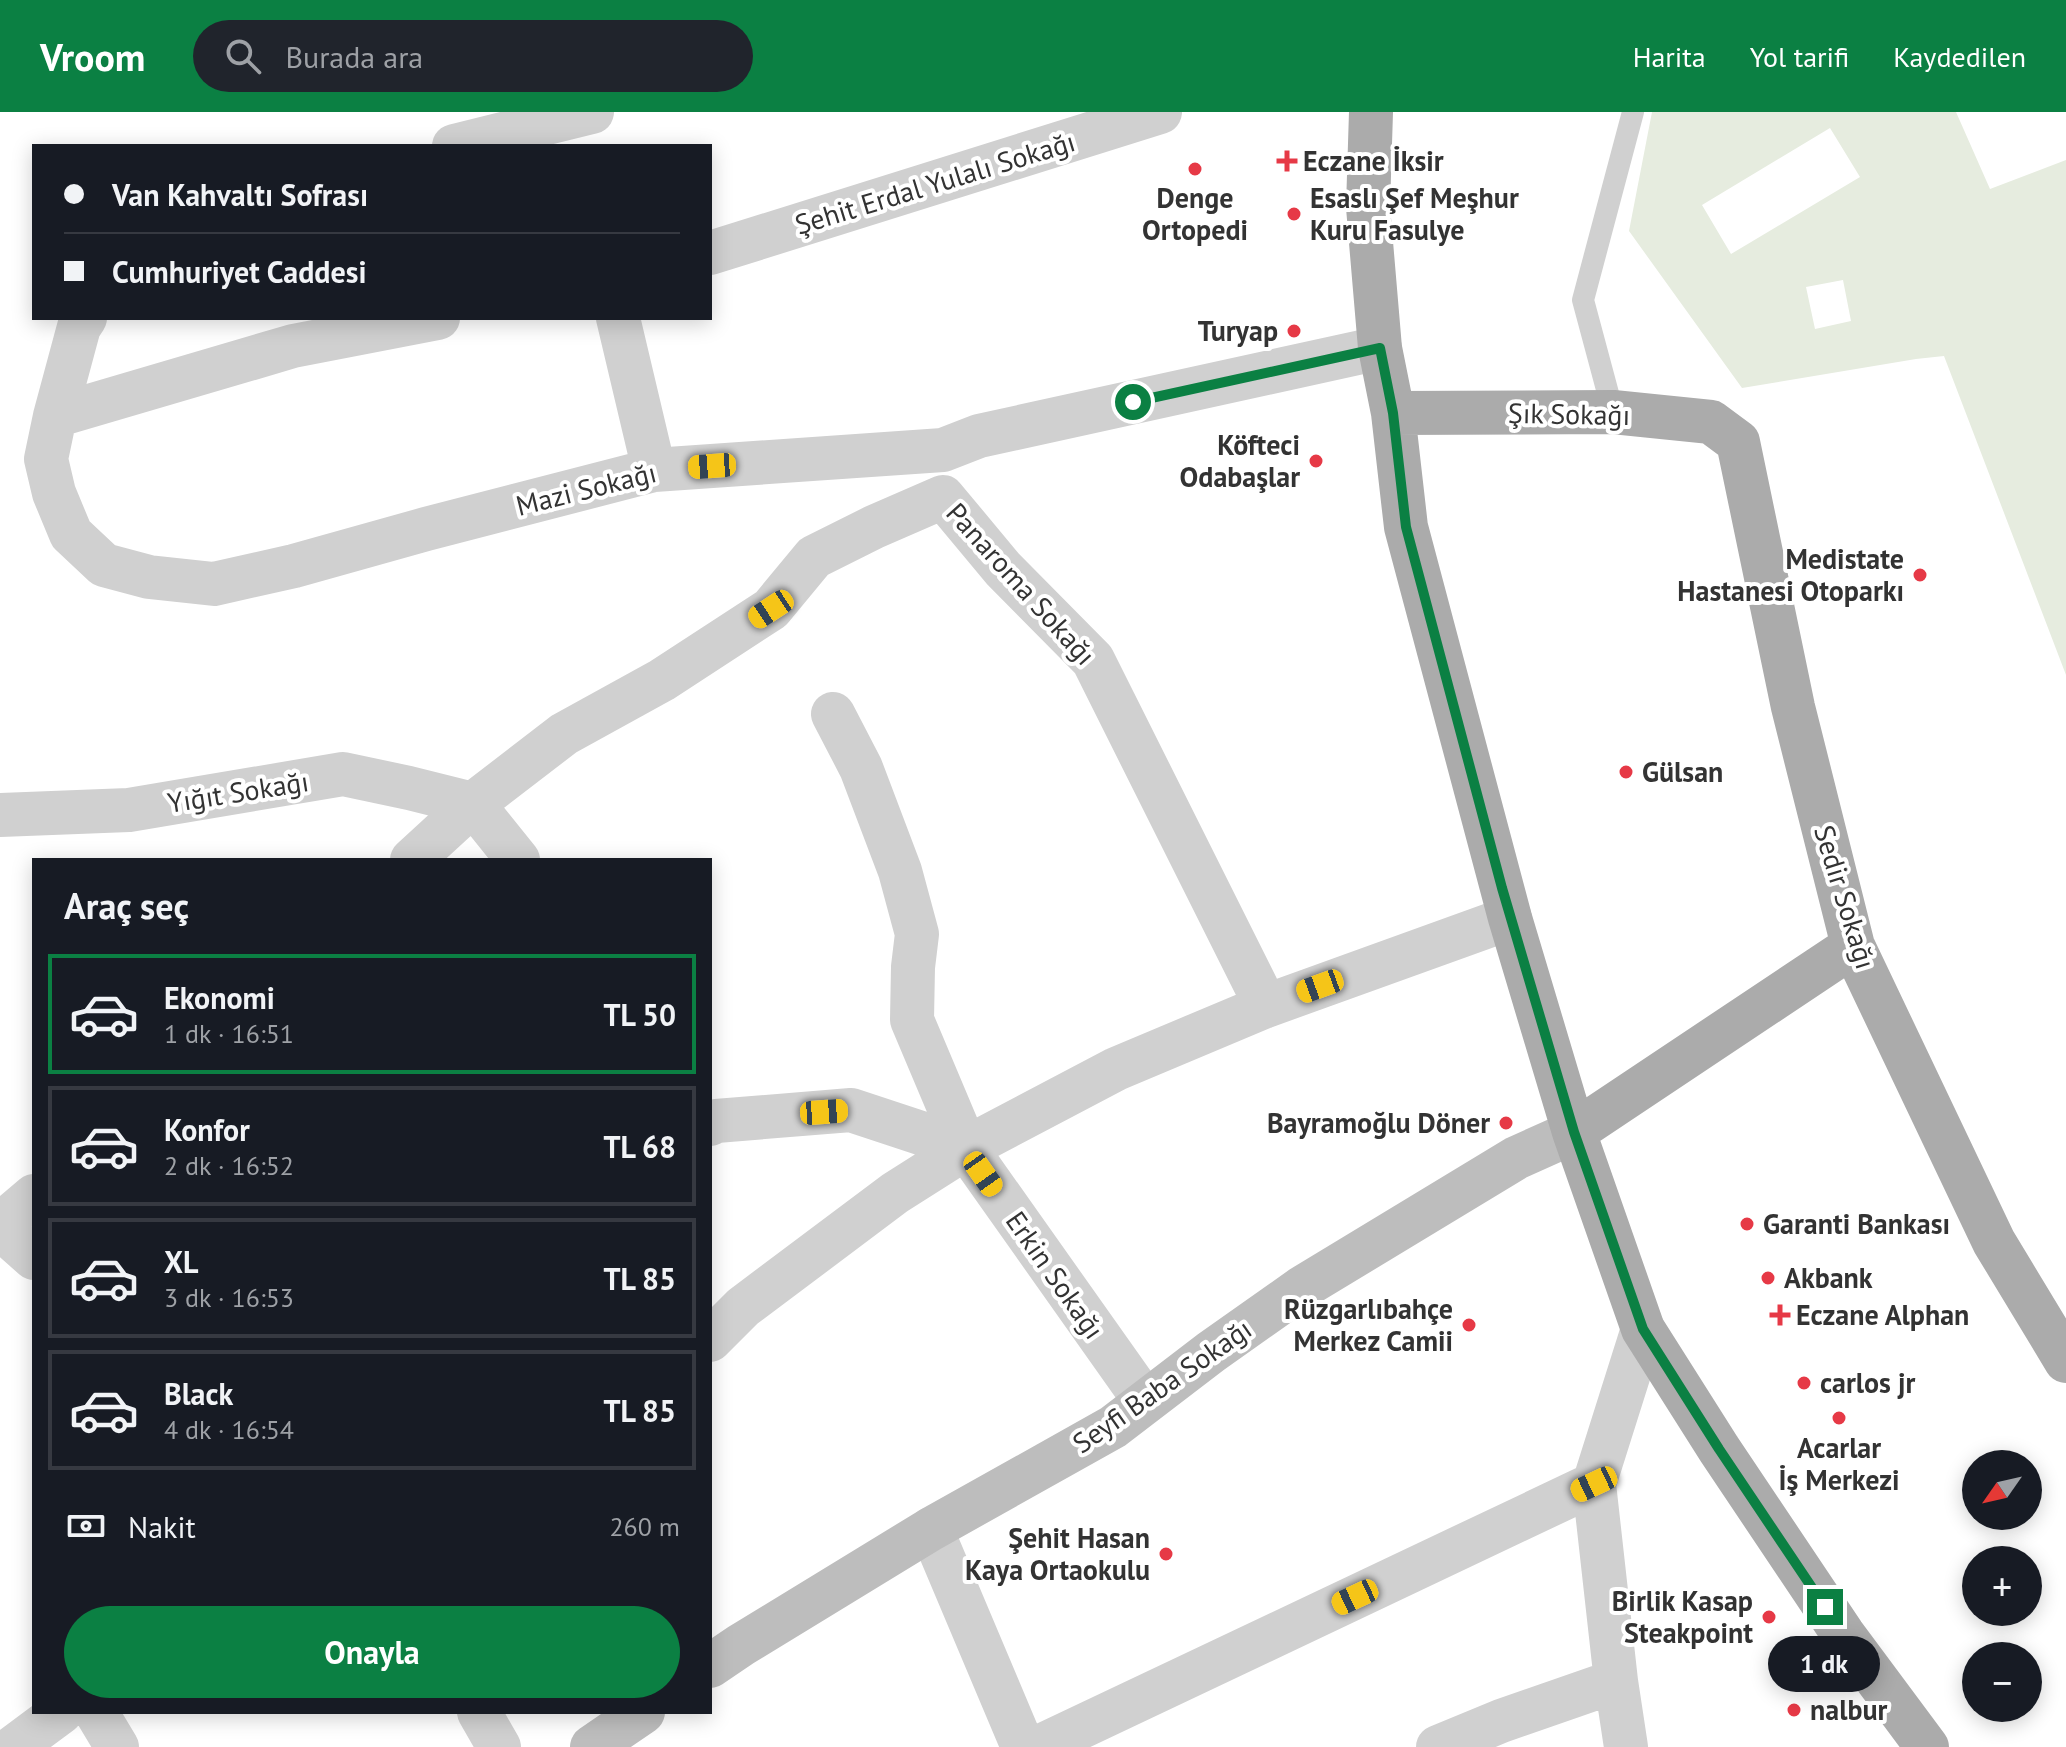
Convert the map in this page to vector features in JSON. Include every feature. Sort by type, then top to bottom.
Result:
[{"type":"main road","points":[[1371,112],[1368,207],[1380,348],[1393,413],[1406,527],[1510,918],[1574,1132],[1643,1329],[1834,1620],[1927,1747]]},
{"type":"main road","name":"Şık Sokağı","points":[[1393,413],[1613,412],[1711,422],[1738,442]]},
{"type":"main road","name":"Sedir Sokağı","points":[[1738,442],[1793,707],[1853,946],[1994,1242],[2066,1361]]},
{"type":"main road","points":[[1574,1132],[1853,946]]},
{"type":"street","points":[[462,144],[592,112]]},
{"type":"street","name":"Şehit Erdal Yulalı Sokağı","points":[[712,252],[1160,112]]},
{"type":"street","name":"Mazi Sokağı","points":[[84,320],[79,327],[46,459],[54,493],[71,534],[104,565],[149,577],[214,584],[294,566],[654,470],[943,450],[979,436],[1380,348]]},
{"type":"street","points":[[55,416],[293,346],[428,320]]},
{"type":"street","points":[[618,320],[654,470]]},
{"type":"street","points":[[943,450],[943,497]]},
{"type":"street","name":"Panaroma Sokağı","points":[[414,858],[473,804],[564,734],[662,680],[771,609],[814,557],[943,497],[1003,569],[1093,660],[1266,1006]]},
{"type":"street","name":"Erkin Sokağı","points":[[833,714],[861,768],[900,871],[917,934],[912,1020],[966,1148],[1145,1401]]},
{"type":"street","name":"Yığıt Sokağı","points":[[0,815],[129,810],[343,774],[473,804]]},
{"type":"street","points":[[473,804],[516,858]]},
{"type":"street","points":[[712,1338],[743,1307],[882,1202],[966,1148],[1116,1069],[1266,1006],[1510,918]]},
{"type":"street","points":[[712,1120],[851,1110],[966,1148]]},
{"type":"street","name":"Seyfi Baba Sokağı","points":[[712,1665],[931,1529],[1113,1427],[1303,1287],[1516,1158],[1574,1132]]},
{"type":"street","points":[[32,1198],[0,1226],[32,1256]]},
{"type":"street","points":[[1626,1747],[1594,1484],[1643,1329]]},
{"type":"street","points":[[1039,1747],[1594,1484]]},
{"type":"street","points":[[931,1529],[1023,1747]]},
{"type":"street","points":[[1438,1747],[1501,1721],[1616,1681]]},
{"type":"street","points":[[14,1747],[58,1714]]},
{"type":"street","points":[[97,1714],[117,1747]]},
{"type":"street","points":[[480,1714],[499,1747]]},
{"type":"street","points":[[592,1747],[640,1714]]},
{"type":"lane","points":[[1613,412],[1583,300],[1633,112]]},
{"type":"shaded area","points":[[1652,112],[1956,112],[1990,189],[2066,160],[2066,675],[1944,356],[1742,388],[1629,231]],"holes":[[[1830,128],[1860,177],[1731,254],[1702,205]],[[1843,280],[1851,321],[1815,329],[1806,287]]]},
{"type":"place","name":"Eczane İksir","points":[[1287,161]]},
{"type":"place","name":"Denge Ortopedi","points":[[1195,169]]},
{"type":"place","name":"Esaslı Şef Meşhur Kuru Fasulye","points":[[1294,214]]},
{"type":"place","name":"Turyap","points":[[1294,331]]},
{"type":"place","name":"Köfteci Odabaşlar","points":[[1316,461]]},
{"type":"place","name":"Medistate Hastanesi Otoparkı","points":[[1920,575]]},
{"type":"place","name":"Gülsan","points":[[1626,772]]},
{"type":"place","name":"Bayramoğlu Döner","points":[[1506,1123]]},
{"type":"place","name":"Garanti Bankası","points":[[1747,1224]]},
{"type":"place","name":"Akbank","points":[[1768,1278]]},
{"type":"place","name":"Eczane Alphan","points":[[1780,1315]]},
{"type":"place","name":"Rüzgarlıbahçe Merkez Camii","points":[[1469,1325]]},
{"type":"place","name":"carlos jr","points":[[1804,1383]]},
{"type":"place","name":"Acarlar İş Merkezi","points":[[1839,1418]]},
{"type":"place","name":"Şehit Hasan Kaya Ortaokulu","points":[[1166,1554]]},
{"type":"place","name":"Birlik Kasap Steakpoint","points":[[1769,1617]]},
{"type":"place","name":"nalbur","points":[[1794,1710]]},
{"type":"route","points":[[1133,402],[1380,348],[1393,413],[1406,527],[1502,888],[1574,1132],[1643,1329],[1825,1607]]}]
